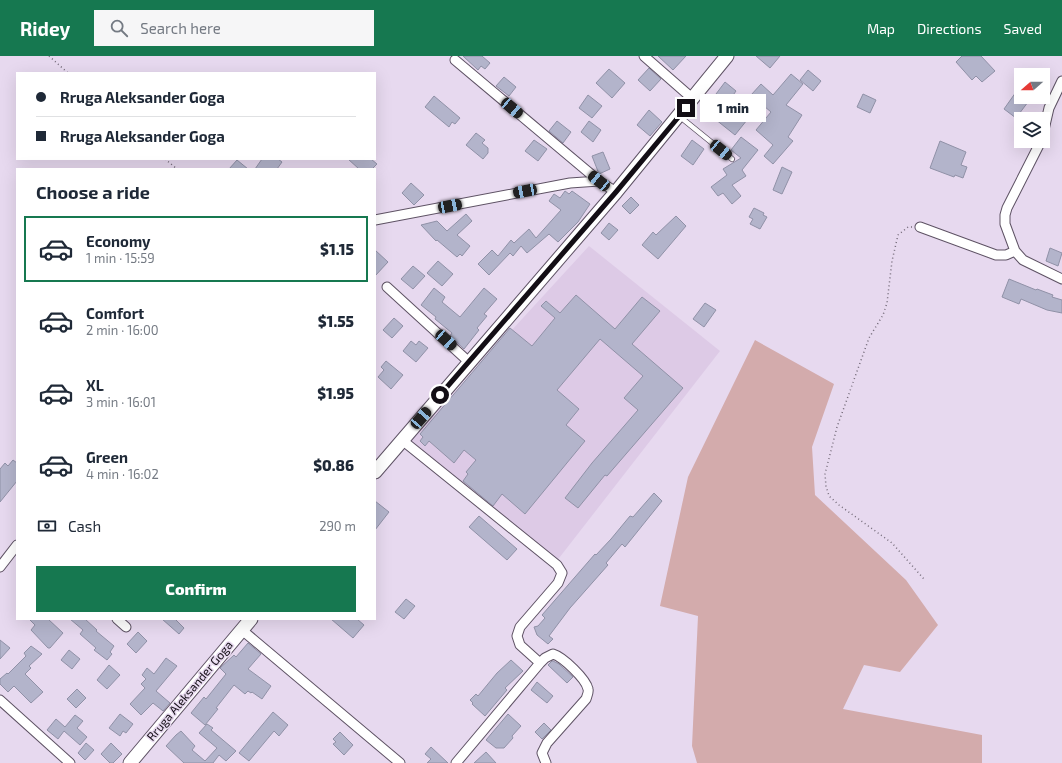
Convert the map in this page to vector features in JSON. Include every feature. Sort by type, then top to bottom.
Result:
[{"type":"main road","points":[[376,471],[616,192],[727,56]]},
{"type":"main road","name":"Rruga Aleksander Goga","points":[[130,763],[250,620]]},
{"type":"street","points":[[644,56],[693,99]]},
{"type":"street","points":[[455,60],[599,181],[616,192]]},
{"type":"street","points":[[1048,112],[1062,81]]},
{"type":"street","points":[[1038,148],[1005,216],[1005,224],[1015,251],[1023,260],[1062,279]]},
{"type":"street","points":[[376,220],[570,183],[599,181]]},
{"type":"street","points":[[920,227],[996,255],[1006,255],[1015,251]]},
{"type":"street","points":[[387,287],[469,362]]},
{"type":"street","points":[[402,440],[557,565],[562,573],[558,582],[520,627],[517,636],[520,645],[540,663]]},
{"type":"street","points":[[0,567],[16,547]]},
{"type":"street","points":[[118,620],[126,627]]},
{"type":"street","points":[[242,630],[400,763]]},
{"type":"street","points":[[456,763],[540,663],[545,658],[553,654],[561,657],[585,682],[588,691],[586,699],[547,743],[542,753],[546,763]]},
{"type":"street","points":[[0,700],[70,763]]},
{"type":"lane","points":[[679,116],[732,159]]},
{"type":"path","points":[[49,56],[67,72]]},
{"type":"path","points":[[166,160],[176,168]]},
{"type":"path","points":[[920,227],[908,227],[898,236],[892,261],[887,303],[883,315],[869,338],[837,427],[824,474],[829,496],[839,505],[892,543],[924,579]]},
{"type":"shaded area","points":[[589,246],[720,351],[556,562],[409,442]]},
{"type":"shaded area","points":[[755,340],[834,384],[812,447],[815,495],[906,580],[938,625],[900,672],[864,665],[843,709],[982,735],[982,763],[697,763],[692,746],[698,616],[660,606],[688,477]]},
{"type":"building","points":[[463,56],[482,56],[490,63],[485,69],[481,66],[478,70]]},
{"type":"building","points":[[658,56],[686,56],[673,70]]},
{"type":"building","points":[[756,56],[780,56],[770,68]]},
{"type":"building","points":[[962,56],[981,56],[995,71],[982,82],[976,76],[972,80],[956,62]]},
{"type":"building","points":[[649,68],[661,79],[650,91],[638,80]]},
{"type":"building","points":[[609,69],[625,83],[612,98],[596,83]]},
{"type":"building","points":[[808,70],[821,81],[813,91],[800,80]]},
{"type":"building","points":[[791,74],[803,84],[786,105],[802,115],[788,137],[793,141],[773,164],[764,156],[773,145],[756,130],[771,112],[751,95],[761,84],[773,95]]},
{"type":"building","points":[[504,77],[516,87],[509,96],[496,86]]},
{"type":"building","points":[[725,82],[736,91],[727,104],[747,120],[735,135],[705,111],[718,96],[716,94]]},
{"type":"building","points":[[863,94],[876,100],[870,113],[857,107]]},
{"type":"building","points":[[588,95],[602,106],[592,118],[579,108]]},
{"type":"building","points":[[1014,95],[1014,104],[1026,104],[1020,112],[1014,112],[1014,116],[1004,109]]},
{"type":"building","points":[[434,96],[460,118],[455,124],[452,122],[449,127],[425,107]]},
{"type":"building","points":[[649,110],[662,122],[650,136],[637,125]]},
{"type":"building","points":[[557,121],[571,132],[563,143],[549,131]]},
{"type":"building","points":[[589,121],[601,130],[593,142],[581,132]]},
{"type":"building","points":[[476,133],[485,140],[482,143],[488,148],[488,153],[483,159],[466,145]]},
{"type":"building","points":[[741,137],[758,150],[742,170],[746,176],[732,185],[741,196],[732,204],[723,193],[718,196],[711,187],[727,175],[723,169],[741,158],[731,150]]},
{"type":"building","points":[[534,140],[547,149],[538,161],[525,151]]},
{"type":"building","points":[[692,140],[704,149],[693,165],[681,156]]},
{"type":"building","points":[[940,141],[966,152],[961,165],[967,167],[963,178],[955,175],[954,177],[930,168]]},
{"type":"building","points":[[603,152],[610,169],[599,174],[592,156]]},
{"type":"building","points":[[237,160],[247,168],[230,168]]},
{"type":"building","points":[[261,160],[279,160],[282,162],[278,168],[256,168]]},
{"type":"building","points":[[349,160],[372,160],[377,164],[373,168],[358,168]]},
{"type":"building","points":[[782,167],[792,172],[782,194],[773,190]]},
{"type":"building","points":[[411,183],[424,195],[414,205],[402,193]]},
{"type":"building","points":[[565,191],[569,194],[572,191],[590,204],[578,222],[558,242],[549,234],[527,253],[521,246],[513,256],[510,253],[489,275],[478,264],[492,250],[498,256],[511,240],[514,243],[529,229],[536,238],[561,210],[549,201],[554,194],[560,198]]},
{"type":"building","points":[[631,197],[639,205],[630,214],[622,206]]},
{"type":"building","points":[[754,208],[764,213],[763,215],[767,217],[760,229],[750,224],[753,219],[749,217]]},
{"type":"building","points":[[466,214],[472,221],[457,235],[470,246],[462,256],[460,254],[457,257],[437,240],[436,241],[421,225],[437,221],[447,231]]},
{"type":"building","points":[[676,216],[686,226],[658,259],[642,245],[653,232],[656,235]]},
{"type":"building","points":[[609,223],[618,230],[609,240],[601,233]]},
{"type":"building","points":[[1050,248],[1062,253],[1058,266],[1046,261]]},
{"type":"building","points":[[376,251],[388,262],[376,275]]},
{"type":"building","points":[[438,261],[453,274],[442,286],[427,273]]},
{"type":"building","points":[[413,266],[425,276],[413,289],[401,279]]},
{"type":"building","points":[[1009,279],[1053,295],[1052,297],[1062,300],[1062,313],[1047,310],[1021,299],[1019,304],[1002,297]]},
{"type":"building","points":[[434,288],[445,297],[442,302],[460,317],[484,288],[497,299],[484,314],[487,316],[477,328],[479,330],[464,349],[450,336],[452,333],[421,305]]},
{"type":"building","points":[[576,295],[615,329],[642,297],[660,311],[632,344],[683,388],[607,476],[605,475],[578,508],[565,498],[592,463],[638,410],[624,398],[643,376],[600,339],[557,390],[579,409],[566,425],[585,441],[525,514],[502,494],[493,506],[463,481],[468,474],[466,472],[476,460],[464,450],[454,463],[429,441],[425,446],[420,441],[423,437],[420,434],[510,328],[532,346],[555,318],[541,306],[546,301],[560,313]]},
{"type":"building","points":[[705,303],[716,310],[704,327],[693,319]]},
{"type":"building","points":[[394,318],[403,326],[392,338],[383,330]]},
{"type":"building","points":[[411,341],[416,345],[419,341],[428,348],[416,362],[403,351]]},
{"type":"building","points":[[386,361],[403,375],[391,389],[378,377],[384,370],[381,367]]},
{"type":"building","points":[[13,460],[16,462],[16,482],[0,502],[0,469],[5,463],[8,466]]},
{"type":"building","points":[[654,493],[662,501],[625,547],[622,544],[606,563],[608,565],[570,608],[549,636],[553,639],[548,644],[537,635],[534,627],[538,626],[545,618],[542,615],[595,554],[596,555],[611,539],[630,516],[633,517]]},
{"type":"building","points":[[376,502],[389,512],[376,529]]},
{"type":"building","points":[[479,516],[517,549],[507,560],[469,527]]},
{"type":"building","points":[[406,599],[415,606],[404,619],[395,612]]},
{"type":"building","points":[[30,620],[49,620],[63,633],[50,648],[48,648],[31,630],[35,625]]},
{"type":"building","points":[[71,620],[86,620],[97,630],[96,631],[114,646],[110,652],[112,654],[107,660],[94,650],[96,648],[80,634],[83,630]]},
{"type":"building","points":[[163,620],[176,620],[184,628],[179,634]]},
{"type":"building","points":[[332,620],[358,620],[364,625],[353,638]]},
{"type":"building","points":[[138,632],[147,641],[136,653],[127,644]]},
{"type":"building","points":[[0,640],[10,648],[0,659]]},
{"type":"building","points":[[248,643],[261,654],[248,669],[271,686],[262,699],[252,692],[251,693],[248,691],[245,694],[234,685],[205,725],[191,713],[204,697],[206,699],[226,674],[220,668],[234,655],[236,657]]},
{"type":"building","points":[[31,646],[42,654],[29,666],[31,668],[25,674],[43,692],[31,703],[14,686],[8,692],[0,684],[0,679],[7,673],[8,674],[26,656],[24,653]]},
{"type":"building","points":[[69,650],[80,659],[72,669],[61,660]]},
{"type":"building","points":[[166,658],[177,666],[156,691],[170,703],[163,711],[153,703],[141,715],[130,704],[145,688],[141,684],[146,679],[142,675],[147,668],[154,674]]},
{"type":"building","points":[[511,660],[523,671],[505,688],[507,690],[485,716],[472,704],[473,703],[470,700],[476,694],[478,696],[497,673]]},
{"type":"building","points":[[552,661],[559,664],[573,677],[567,683],[548,665]]},
{"type":"building","points":[[109,665],[120,675],[107,689],[97,680]]},
{"type":"building","points":[[537,682],[553,696],[547,703],[531,690]]},
{"type":"building","points":[[77,689],[86,698],[76,708],[67,699]]},
{"type":"building","points":[[273,712],[288,725],[279,736],[274,731],[249,761],[239,753]]},
{"type":"building","points":[[120,714],[133,724],[126,733],[123,731],[120,736],[109,728]]},
{"type":"building","points":[[508,714],[521,726],[504,748],[496,748],[486,740]]},
{"type":"building","points":[[75,715],[83,721],[77,728],[87,737],[80,745],[64,731],[58,739],[47,730],[56,719],[65,727]]},
{"type":"building","points":[[544,723],[551,730],[542,739],[535,732]]},
{"type":"building","points":[[207,724],[213,728],[211,730],[236,751],[226,761],[219,755],[213,763],[184,763],[166,746],[181,731],[195,746],[192,750],[205,761],[217,748],[199,733]]},
{"type":"building","points":[[340,732],[353,745],[344,755],[333,744],[336,742],[333,739]]},
{"type":"building","points":[[86,743],[94,750],[85,760],[78,753]]},
{"type":"building","points":[[111,743],[122,754],[113,763],[110,763],[101,754]]},
{"type":"building","points":[[431,747],[448,763],[427,763],[431,759],[425,754]]},
{"type":"building","points":[[486,752],[496,763],[474,763]]},
{"type":"route","points":[[440,395],[616,192],[686,108]]}]
